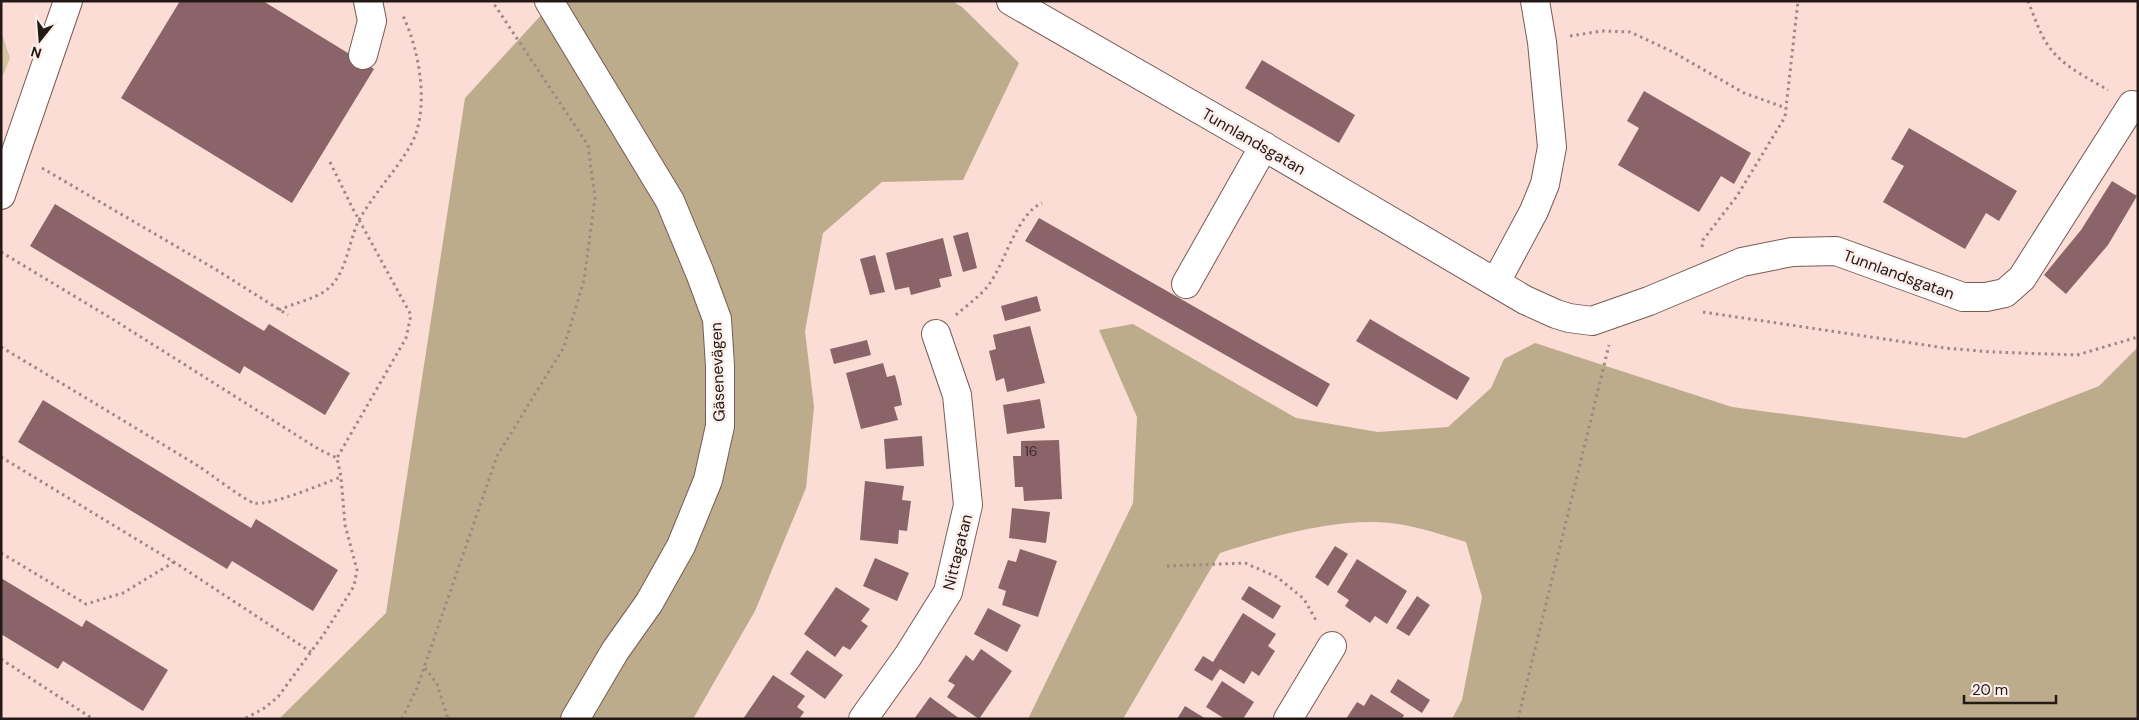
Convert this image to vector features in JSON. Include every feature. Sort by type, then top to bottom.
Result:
[{"type":"street","points":[[1,195],[68,1]]},
{"type":"street","points":[[363,55],[372,21],[368,1]]},
{"type":"street","name":"Gäsenevägen","points":[[549,1],[670,201],[717,319],[720,366],[720,426],[708,480],[681,546],[654,595],[615,650],[575,719]]},
{"type":"street","name":"Tunnlandsgatan","points":[[1011,1],[1264,146],[1525,300],[1569,318],[1592,321],[1617,313],[1742,262],[1792,252],[1836,251],[1963,297],[1986,297],[2005,293],[2022,278],[2132,105]]},
{"type":"street","points":[[1496,282],[1534,212],[1546,175],[1552,147],[1542,42],[1535,1]]},
{"type":"street","points":[[1186,284],[1264,146]]},
{"type":"street","name":"Nittagatan","points":[[863,719],[908,656],[948,592],[968,505],[958,395],[936,334]]},
{"type":"street","points":[[1288,719],[1332,646]]},
{"type":"path","points":[[402,719],[417,688],[497,456],[564,347],[584,280],[595,198],[588,145],[492,1]]},
{"type":"path","points":[[1702,279],[1698,264],[1703,240],[1737,196],[1785,117],[1798,1]]},
{"type":"path","points":[[2028,1],[2038,26],[2053,53],[2072,69],[2132,105]]},
{"type":"path","points":[[279,310],[325,291],[340,273],[359,220],[411,146],[421,114],[422,82],[408,26],[399,10]]},
{"type":"path","points":[[1542,42],[1602,31],[1630,32],[1682,56],[1744,93],[1786,108]]},
{"type":"path","points":[[16,152],[215,268],[288,315]]},
{"type":"path","points":[[244,719],[263,709],[278,697],[311,652],[354,586],[357,570],[345,526],[341,477],[337,458],[406,338],[411,315],[359,220],[330,162]]},
{"type":"path","points":[[936,334],[990,284],[1033,207],[1042,203]]},
{"type":"path","points":[[1,252],[122,325],[320,450],[337,458]]},
{"type":"path","points":[[1699,311],[1945,348],[1992,352],[2077,355],[2138,337]]},
{"type":"path","points":[[1518,719],[1617,313]]},
{"type":"path","points":[[1,348],[92,400],[215,477],[252,503],[261,503],[293,495],[341,477]]},
{"type":"path","points":[[1,457],[174,562],[311,652]]},
{"type":"path","points":[[1,553],[86,604],[123,593],[174,562]]},
{"type":"path","points":[[1167,566],[1244,563],[1278,577],[1304,599],[1332,646]]},
{"type":"path","points":[[1,659],[93,719]]},
{"type":"path","points":[[424,667],[437,684],[448,719]]},
{"type":"shaded area","points":[[554,1],[952,1],[962,7],[1019,63],[963,180],[882,182],[823,233],[805,331],[814,407],[806,488],[755,611],[693,719],[279,719],[386,613],[465,98]]},
{"type":"shaded area","points":[[1,31],[10,58],[1,80]]},
{"type":"shaded area","points":[[1133,324],[1296,418],[1378,432],[1448,427],[1491,388],[1504,359],[1535,343],[1732,407],[1965,438],[2099,386],[2138,347],[2138,719],[1452,719],[1462,700],[1482,597],[1466,542],[1404,525],[1382,522],[1359,522],[1311,528],[1220,553],[1123,719],[1028,719],[1133,503],[1137,417],[1099,330]]},
{"type":"building","points":[[180,1],[263,1],[374,69],[292,203],[121,98]]},
{"type":"building","points":[[1262,60],[1355,115],[1339,143],[1245,88]]},
{"type":"building","points":[[1644,91],[1751,153],[1734,184],[1721,176],[1699,212],[1618,165],[1639,128],[1627,121]]},
{"type":"building","points":[[1909,128],[2017,191],[1999,221],[1986,213],[1965,249],[1883,202],[1904,166],[1891,159]]},
{"type":"building","points":[[2112,181],[2137,196],[2108,245],[2066,294],[2044,275],[2081,230]]},
{"type":"building","points":[[55,204],[264,331],[269,324],[350,373],[325,415],[244,366],[240,374],[30,246]]},
{"type":"building","points":[[1039,218],[1330,384],[1317,407],[1025,241]]},
{"type":"building","points":[[968,232],[977,268],[963,272],[953,236]]},
{"type":"building","points":[[943,238],[952,276],[939,279],[941,287],[911,295],[909,287],[895,290],[886,253]]},
{"type":"building","points":[[875,255],[885,292],[870,295],[860,259]]},
{"type":"building","points":[[1037,296],[1041,311],[1005,321],[1001,306]]},
{"type":"building","points":[[1370,319],[1470,378],[1457,400],[1356,341]]},
{"type":"building","points":[[1030,326],[1045,383],[1007,392],[1004,378],[996,381],[989,351],[996,349],[993,335]]},
{"type":"building","points":[[867,340],[871,355],[834,364],[830,349]]},
{"type":"building","points":[[883,363],[887,377],[895,375],[899,390],[902,405],[894,407],[898,420],[861,429],[846,373]]},
{"type":"building","points":[[1040,399],[1045,428],[1007,434],[1003,405]]},
{"type":"building","points":[[43,400],[251,528],[256,519],[338,570],[313,611],[232,561],[227,569],[18,442]]},
{"type":"building","points":[[922,436],[924,466],[886,469],[884,439]]},
{"type":"building","points":[[1059,440],[1062,499],[1024,501],[1023,487],[1015,487],[1013,456],[1021,456],[1021,441]]},
{"type":"building","points":[[865,481],[904,486],[902,500],[911,501],[907,531],[899,530],[898,544],[860,540]]},
{"type":"building","points":[[1012,508],[1050,512],[1046,543],[1009,538]]},
{"type":"building","points":[[1335,546],[1348,554],[1328,586],[1315,577]]},
{"type":"building","points":[[1020,549],[1057,561],[1038,617],[1002,605],[1006,591],[998,588],[1008,560],[1016,562]]},
{"type":"building","points":[[875,558],[909,573],[897,601],[863,586]]},
{"type":"building","points":[[1357,559],[1407,591],[1387,624],[1375,616],[1370,623],[1345,606],[1349,600],[1337,592]]},
{"type":"building","points":[[1,578],[82,627],[86,620],[168,670],[143,711],[63,661],[58,669],[1,634]]},
{"type":"building","points":[[1249,586],[1281,606],[1273,619],[1241,599]]},
{"type":"building","points":[[836,587],[870,609],[861,621],[868,626],[850,650],[843,646],[835,657],[804,634]]},
{"type":"building","points":[[1417,596],[1430,605],[1409,636],[1396,628]]},
{"type":"building","points":[[988,608],[1021,625],[1007,652],[974,634]]},
{"type":"building","points":[[1243,613],[1276,634],[1268,646],[1275,651],[1259,676],[1252,671],[1244,684],[1220,669],[1212,681],[1194,670],[1203,656],[1213,662]]},
{"type":"building","points":[[981,649],[1012,671],[979,719],[947,697],[955,685],[948,681],[966,655],[973,661]]},
{"type":"building","points":[[807,650],[843,675],[825,699],[790,674]]},
{"type":"building","points":[[773,675],[805,696],[797,707],[804,712],[799,719],[743,719]]},
{"type":"building","points":[[1398,679],[1430,700],[1422,713],[1390,692]]},
{"type":"building","points":[[1222,681],[1254,702],[1243,719],[1225,719],[1206,707]]},
{"type":"building","points":[[1371,694],[1404,715],[1402,719],[1346,719],[1357,702],[1364,706]]},
{"type":"building","points":[[930,697],[960,719],[914,719]]},
{"type":"building","points":[[1185,706],[1206,719],[1177,719]]}]
